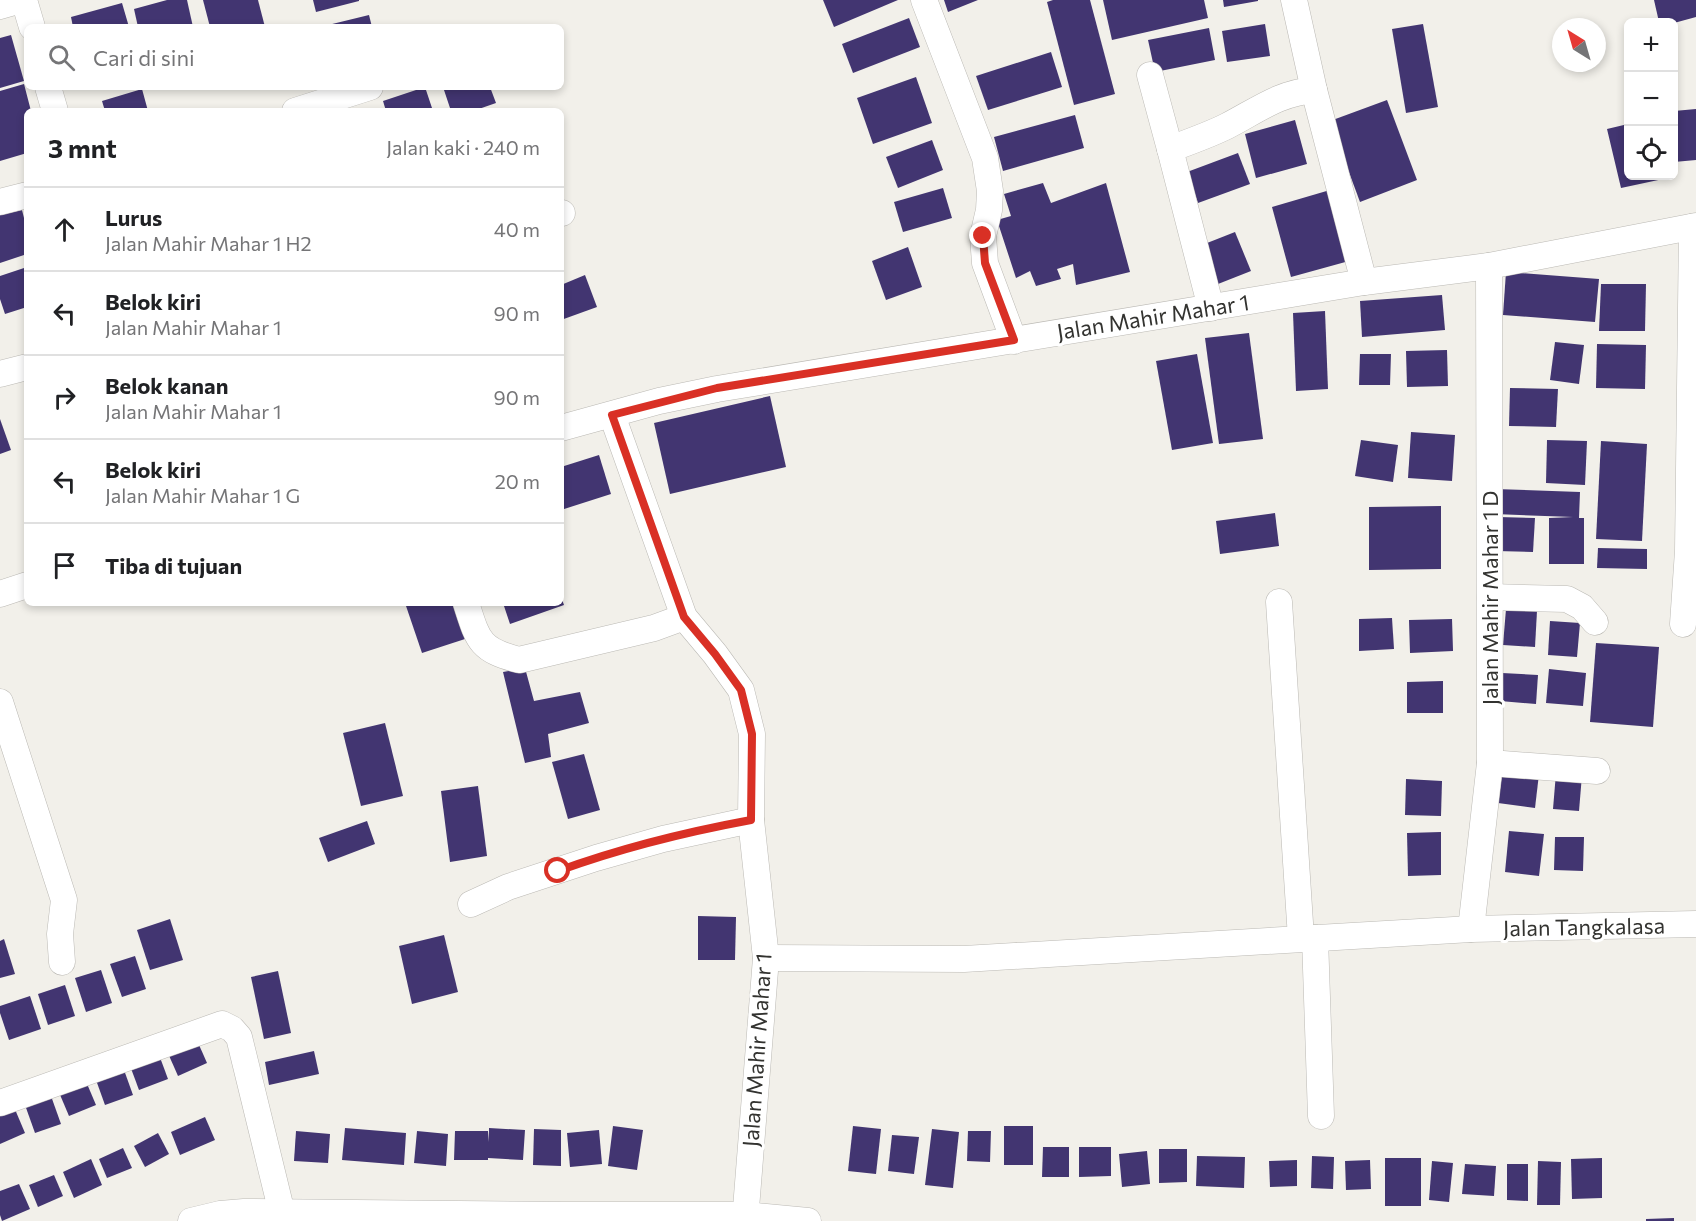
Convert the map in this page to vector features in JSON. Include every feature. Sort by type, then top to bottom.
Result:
[{"type":"street","points":[[0,6],[23,0],[31,24]]},
{"type":"street","points":[[924,0],[985,158],[990,192],[989,210],[983,236],[985,263],[1014,340]]},
{"type":"street","points":[[1294,0],[1314,90],[1364,282]]},
{"type":"street","points":[[1150,75],[1210,308]]},
{"type":"street","points":[[49,90],[54,108]]},
{"type":"street","points":[[304,108],[361,90]]},
{"type":"street","points":[[1170,149],[1226,126],[1273,101],[1295,92],[1314,90]]},
{"type":"street","points":[[0,202],[24,196]]},
{"type":"street","points":[[1683,624],[1688,551],[1694,226]]},
{"type":"street","name":"Jalan Mahir Mahar 1","points":[[564,427],[717,388],[1364,282],[1489,266],[1694,226]]},
{"type":"street","name":"Jalan Mahir Mahar 1 D","points":[[1471,929],[1490,763],[1489,266]]},
{"type":"street","points":[[0,374],[24,368]]},
{"type":"street","name":"Jalan Mahir Mahar 1","points":[[612,415],[684,617],[741,690],[752,734],[751,820],[766,958],[745,1218]]},
{"type":"street","points":[[0,594],[24,586]]},
{"type":"street","points":[[1490,597],[1568,599],[1582,607],[1595,622]]},
{"type":"street","points":[[1279,602],[1321,1116]]},
{"type":"street","points":[[467,606],[474,629],[483,645],[500,655],[519,660],[654,628],[684,617]]},
{"type":"street","points":[[0,702],[64,900],[60,934],[62,962]]},
{"type":"street","points":[[1490,763],[1597,771]]},
{"type":"street","points":[[471,904],[508,887],[596,858],[663,839],[751,820]]},
{"type":"street","name":"Jalan Tangkalasa","points":[[766,958],[964,958],[1471,929],[1696,924]]},
{"type":"street","points":[[0,1103],[222,1024],[232,1029],[239,1037],[283,1217]]},
{"type":"street","points":[[192,1221],[220,1214],[283,1217],[745,1218],[808,1221]]},
{"type":"building","points":[[167,0],[187,0],[192,24],[137,24],[134,9]]},
{"type":"building","points":[[203,0],[258,0],[264,24],[209,24]]},
{"type":"building","points":[[313,0],[359,0],[359,1],[316,12]]},
{"type":"building","points":[[823,0],[898,0],[834,27]]},
{"type":"building","points":[[944,0],[978,0],[948,12]]},
{"type":"building","points":[[1090,0],[1115,94],[1074,105],[1047,2]]},
{"type":"building","points":[[1103,0],[1204,0],[1208,18],[1112,40]]},
{"type":"building","points":[[1223,0],[1258,0],[1258,1],[1224,7]]},
{"type":"building","points":[[1654,0],[1696,0],[1696,17],[1678,22],[1678,18],[1658,18]]},
{"type":"building","points":[[122,3],[128,24],[72,24],[71,17]]},
{"type":"building","points":[[369,15],[371,24],[332,24]]},
{"type":"building","points":[[909,18],[920,47],[853,73],[842,44]]},
{"type":"building","points":[[1265,24],[1270,56],[1227,62],[1222,31]]},
{"type":"building","points":[[1423,24],[1438,107],[1406,113],[1392,29]]},
{"type":"building","points":[[1209,28],[1215,60],[1155,72],[1148,40]]},
{"type":"building","points":[[11,35],[24,81],[0,88],[0,38]]},
{"type":"building","points":[[1051,52],[1062,87],[988,110],[976,76]]},
{"type":"building","points":[[916,77],[932,123],[873,144],[857,98]]},
{"type":"building","points":[[24,84],[30,108],[24,108],[24,154],[0,161],[0,91]]},
{"type":"building","points":[[142,90],[147,108],[104,108],[102,101]]},
{"type":"building","points":[[416,90],[426,90],[432,108],[385,108],[383,101]]},
{"type":"building","points":[[444,90],[491,90],[496,103],[482,108],[450,108]]},
{"type":"building","points":[[1387,100],[1417,180],[1360,202],[1330,121]]},
{"type":"building","points":[[1696,109],[1696,160],[1678,162],[1678,111]]},
{"type":"building","points":[[1075,115],[1084,148],[1003,171],[994,137]]},
{"type":"building","points":[[1295,120],[1307,164],[1256,178],[1245,134]]},
{"type":"building","points":[[1624,125],[1624,180],[1658,180],[1621,188],[1607,129]]},
{"type":"building","points":[[932,140],[943,170],[898,188],[886,157]]},
{"type":"building","points":[[1238,153],[1250,184],[1198,203],[1187,172]]},
{"type":"building","points":[[1043,183],[1051,203],[1106,183],[1130,272],[1076,285],[1073,264],[1057,269],[1061,279],[1036,286],[1030,271],[1016,278],[997,220],[1011,216],[1004,194]]},
{"type":"building","points":[[943,188],[952,218],[903,232],[894,202]]},
{"type":"building","points":[[1330,190],[1349,261],[1291,277],[1272,207]]},
{"type":"building","points":[[22,210],[24,255],[0,263],[0,215]]},
{"type":"building","points":[[1235,232],[1251,271],[1218,284],[1202,245]]},
{"type":"building","points":[[908,247],[922,287],[886,300],[872,261]]},
{"type":"building","points":[[24,268],[24,308],[5,314],[0,299],[0,276]]},
{"type":"building","points":[[1506,272],[1599,279],[1595,322],[1503,315]]},
{"type":"building","points":[[585,275],[597,307],[564,319],[564,284]]},
{"type":"building","points":[[1601,284],[1646,284],[1645,331],[1599,331]]},
{"type":"building","points":[[1442,295],[1445,330],[1362,337],[1360,301]]},
{"type":"building","points":[[1325,311],[1328,389],[1296,391],[1293,313]]},
{"type":"building","points":[[1249,333],[1263,439],[1219,444],[1205,338]]},
{"type":"building","points":[[1555,342],[1584,345],[1579,384],[1550,380]]},
{"type":"building","points":[[1597,344],[1646,345],[1645,389],[1596,388]]},
{"type":"building","points":[[1447,350],[1448,386],[1407,387],[1406,351]]},
{"type":"building","points":[[1197,354],[1213,443],[1172,450],[1156,361]]},
{"type":"building","points":[[1360,354],[1391,354],[1390,385],[1359,385]]},
{"type":"building","points":[[1510,388],[1558,389],[1556,427],[1509,426]]},
{"type":"building","points":[[770,396],[786,467],[670,494],[654,423]]},
{"type":"building","points":[[0,419],[11,450],[0,454]]},
{"type":"building","points":[[1411,432],[1455,435],[1452,481],[1408,478]]},
{"type":"building","points":[[1361,440],[1398,445],[1393,482],[1355,476]]},
{"type":"building","points":[[1547,440],[1587,441],[1585,485],[1546,483]]},
{"type":"building","points":[[1601,441],[1647,444],[1642,541],[1596,539]]},
{"type":"building","points":[[599,455],[611,494],[564,509],[564,466]]},
{"type":"building","points":[[1495,489],[1580,492],[1579,518],[1584,518],[1584,564],[1549,564],[1549,518],[1573,517],[1494,514]]},
{"type":"building","points":[[1441,506],[1441,569],[1369,570],[1369,507]]},
{"type":"building","points":[[1275,513],[1279,546],[1220,554],[1216,521]]},
{"type":"building","points":[[1498,517],[1535,518],[1533,552],[1496,551]]},
{"type":"building","points":[[1598,548],[1647,549],[1647,569],[1597,568]]},
{"type":"building","points":[[406,606],[455,606],[465,639],[422,653]]},
{"type":"building","points":[[504,606],[561,606],[510,624]]},
{"type":"building","points":[[1506,609],[1537,611],[1535,647],[1503,645]]},
{"type":"building","points":[[1392,618],[1394,649],[1359,651],[1359,619]]},
{"type":"building","points":[[1452,619],[1453,651],[1410,653],[1409,620]]},
{"type":"building","points":[[1550,621],[1580,623],[1577,657],[1548,655]]},
{"type":"building","points":[[1596,643],[1659,647],[1653,727],[1590,722]]},
{"type":"building","points":[[525,668],[534,701],[580,692],[589,723],[548,734],[551,757],[525,763],[503,672]]},
{"type":"building","points":[[1549,669],[1586,673],[1583,706],[1546,703]]},
{"type":"building","points":[[1502,673],[1538,675],[1536,704],[1500,701]]},
{"type":"building","points":[[1443,681],[1443,713],[1407,713],[1407,682]]},
{"type":"building","points":[[385,723],[403,796],[361,806],[343,733]]},
{"type":"building","points":[[584,754],[600,810],[568,819],[552,762]]},
{"type":"building","points":[[1503,769],[1539,774],[1535,808],[1498,803]]},
{"type":"building","points":[[1556,773],[1582,775],[1579,811],[1553,809]]},
{"type":"building","points":[[1406,779],[1442,781],[1441,816],[1405,815]]},
{"type":"building","points":[[478,786],[487,856],[450,862],[441,791]]},
{"type":"building","points":[[367,821],[375,844],[328,862],[319,838]]},
{"type":"building","points":[[1509,831],[1544,834],[1539,876],[1505,872]]},
{"type":"building","points":[[1441,832],[1441,875],[1408,876],[1407,833]]},
{"type":"building","points":[[1555,837],[1584,837],[1583,871],[1554,870]]},
{"type":"building","points":[[698,916],[736,917],[735,960],[698,960]]},
{"type":"building","points":[[170,919],[183,960],[150,970],[137,930]]},
{"type":"building","points":[[444,935],[458,992],[412,1004],[399,946]]},
{"type":"building","points":[[4,939],[15,974],[0,978],[0,941]]},
{"type":"building","points":[[135,956],[146,989],[122,997],[110,964]]},
{"type":"building","points":[[101,970],[112,1003],[86,1012],[75,978]]},
{"type":"building","points":[[278,971],[291,1033],[264,1039],[251,977]]},
{"type":"building","points":[[65,985],[75,1016],[48,1025],[38,994]]},
{"type":"building","points":[[30,996],[41,1029],[9,1040],[0,1006]]},
{"type":"building","points":[[196,1038],[207,1063],[178,1076],[167,1051]]},
{"type":"building","points":[[314,1051],[319,1074],[269,1085],[265,1062]]},
{"type":"building","points":[[158,1052],[168,1079],[139,1090],[129,1063]]},
{"type":"building","points":[[124,1070],[133,1095],[105,1105],[96,1080]]},
{"type":"building","points":[[85,1079],[96,1105],[69,1116],[58,1090]]},
{"type":"building","points":[[51,1096],[61,1124],[35,1133],[25,1105]]},
{"type":"building","points":[[14,1107],[25,1133],[0,1144],[0,1113]]},
{"type":"building","points":[[205,1117],[215,1140],[180,1155],[171,1132]]},
{"type":"building","points":[[613,1126],[643,1130],[637,1170],[608,1166]]},
{"type":"building","points":[[853,1126],[881,1129],[876,1174],[848,1171]]},
{"type":"building","points":[[1004,1126],[1033,1126],[1033,1165],[1004,1165]]},
{"type":"building","points":[[345,1128],[406,1133],[404,1165],[342,1160]]},
{"type":"building","points":[[489,1128],[525,1130],[523,1160],[488,1158],[488,1160],[454,1160],[455,1131],[488,1131],[489,1142]]},
{"type":"building","points":[[534,1129],[561,1130],[561,1166],[533,1165]]},
{"type":"building","points":[[932,1129],[959,1132],[953,1188],[925,1185]]},
{"type":"building","points":[[599,1130],[602,1164],[570,1167],[567,1133]]},
{"type":"building","points":[[296,1131],[330,1134],[328,1163],[294,1161]]},
{"type":"building","points":[[417,1131],[448,1134],[446,1166],[414,1163]]},
{"type":"building","points":[[968,1131],[991,1131],[990,1162],[967,1161]]},
{"type":"building","points":[[158,1133],[169,1154],[145,1167],[134,1146]]},
{"type":"building","points":[[892,1135],[919,1137],[914,1174],[888,1171]]},
{"type":"building","points":[[1043,1147],[1069,1147],[1069,1177],[1042,1177]]},
{"type":"building","points":[[1079,1147],[1111,1147],[1111,1176],[1079,1177]]},
{"type":"building","points":[[123,1148],[132,1168],[107,1178],[99,1159]]},
{"type":"building","points":[[1159,1149],[1187,1149],[1187,1182],[1159,1183]]},
{"type":"building","points":[[1147,1151],[1150,1184],[1122,1187],[1119,1154]]},
{"type":"building","points":[[1197,1156],[1245,1157],[1244,1188],[1196,1186]]},
{"type":"building","points":[[1312,1156],[1334,1157],[1333,1189],[1311,1188]]},
{"type":"building","points":[[1385,1158],[1421,1158],[1421,1206],[1385,1206]]},
{"type":"building","points":[[1602,1158],[1602,1198],[1572,1199],[1571,1159]]},
{"type":"building","points":[[91,1159],[102,1185],[74,1198],[63,1172]]},
{"type":"building","points":[[1297,1160],[1297,1186],[1270,1187],[1269,1161]]},
{"type":"building","points":[[1370,1160],[1371,1189],[1346,1190],[1345,1161]]},
{"type":"building","points":[[1432,1161],[1453,1163],[1449,1202],[1429,1200]]},
{"type":"building","points":[[1538,1161],[1561,1162],[1560,1205],[1537,1205]]},
{"type":"building","points":[[1465,1164],[1496,1166],[1494,1196],[1462,1194]]},
{"type":"building","points":[[1507,1164],[1528,1164],[1528,1201],[1507,1200]]},
{"type":"building","points":[[54,1175],[63,1196],[38,1207],[29,1185]]},
{"type":"building","points":[[19,1184],[30,1209],[2,1221],[0,1191]]},
{"type":"building","points":[[1674,1218],[1674,1221],[1646,1221],[1646,1219]]},
{"type":"route","points":[[558,871],[663,839],[751,820],[752,734],[741,690],[684,617],[612,415],[659,401],[717,388],[1014,340],[985,263],[983,236]]}]
